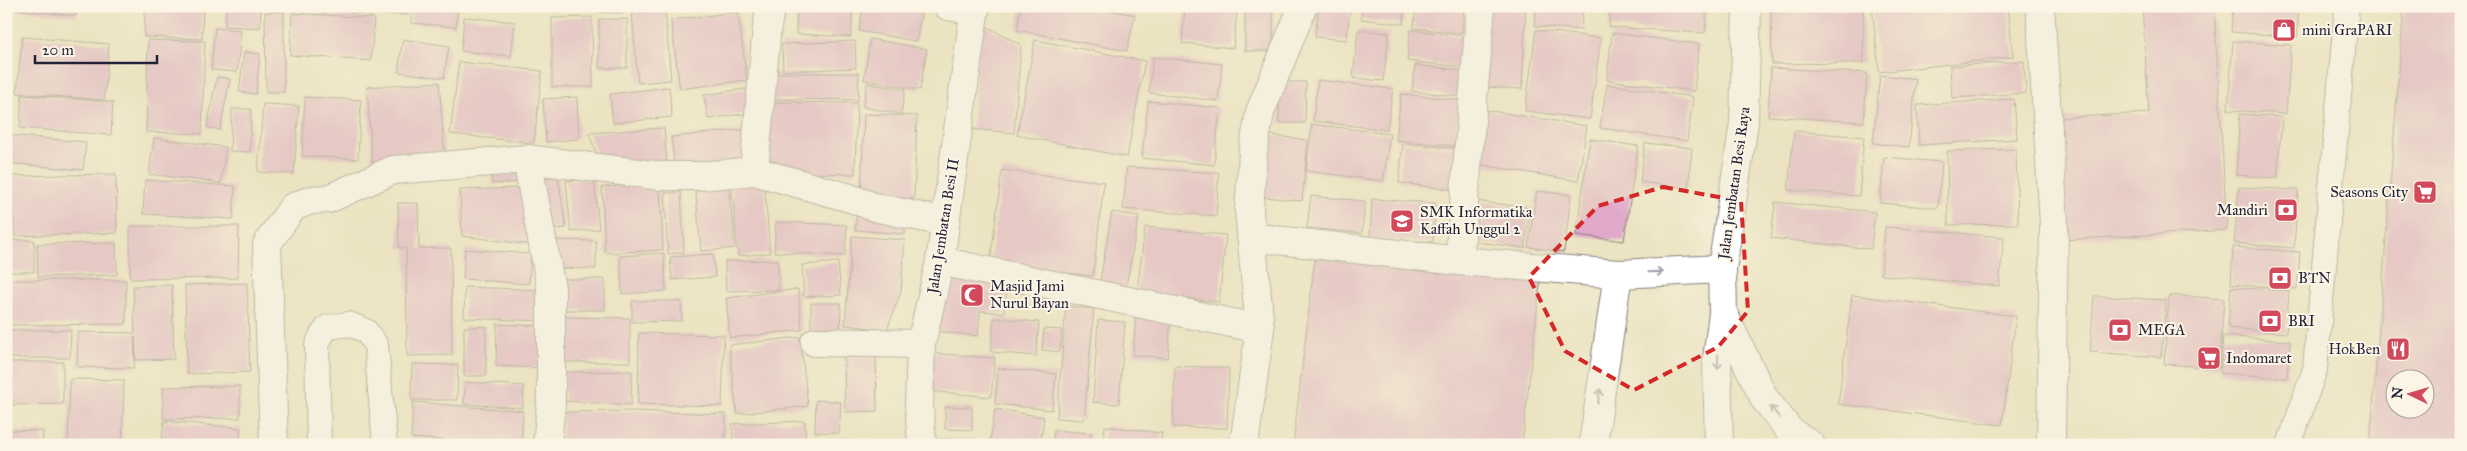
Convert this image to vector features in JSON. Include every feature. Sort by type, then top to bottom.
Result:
[{"type":"street","points":[[754,171],[771,6]]},
{"type":"street","points":[[948,6],[975,8]]},
{"type":"street","points":[[1244,445],[1260,329],[1258,283],[1249,211],[1253,152],[1260,112],[1303,6]]},
{"type":"street","points":[[1458,261],[1481,6]]},
{"type":"street","name":"Jalan Jembatan Besi Raya","points":[[1719,445],[1717,359],[1723,313],[1722,269],[1744,123],[1747,6]]},
{"type":"street","points":[[2040,6],[2054,224],[2051,445]]},
{"type":"street","name":"Jalan Jembatan Besi II","points":[[922,445],[919,405],[921,344],[940,261],[975,8]]},
{"type":"street","points":[[527,159],[551,288],[551,404],[548,445]]},
{"type":"street","points":[[274,445],[268,244],[293,206],[311,200],[328,199],[393,170],[527,159],[661,176],[700,176],[754,171],[850,198],[874,207],[945,222]]},
{"type":"street","name":"Jalan Jembatan Besi Raya","points":[[1251,237],[1458,261],[1618,274],[1722,269]]},
{"type":"street","points":[[940,261],[1260,329]]},
{"type":"street","points":[[1593,445],[1618,274]]},
{"type":"street","name":"Jalan Jembatan Besi Raya","points":[[1723,313],[1764,398],[1790,430],[1811,445]]},
{"type":"street","points":[[816,342],[921,344]]},
{"type":"lane","points":[[2289,445],[2315,369],[2347,6]]},
{"type":"lane","points":[[319,445],[317,346],[320,336],[328,327],[349,324],[366,331],[376,345],[385,445]]},
{"type":"highlighted area","points":[[1663,187],[1741,201],[1748,311],[1718,347],[1634,390],[1565,351],[1529,277],[1598,206]]},
{"type":"building","points":[[13,6],[78,6],[76,16],[13,9]]},
{"type":"building","points":[[145,6],[203,6],[202,39],[144,37]]},
{"type":"building","points":[[226,6],[261,7],[260,28],[225,26]]},
{"type":"building","points":[[352,6],[408,6],[408,15],[351,13]]},
{"type":"building","points":[[412,6],[458,6],[456,27],[411,23]]},
{"type":"building","points":[[599,6],[625,6],[625,13],[599,12]]},
{"type":"building","points":[[797,6],[853,6],[851,37],[796,34]]},
{"type":"building","points":[[863,6],[923,6],[916,41],[859,31]]},
{"type":"building","points":[[1021,6],[1089,6],[1135,15],[1127,51],[1017,30]]},
{"type":"building","points":[[1245,6],[1273,6],[1273,51],[1245,51]]},
{"type":"building","points":[[1319,6],[1350,6],[1347,40],[1315,37]]},
{"type":"building","points":[[1362,6],[1405,6],[1403,24],[1361,19]]},
{"type":"building","points":[[1416,6],[1464,6],[1462,33],[1414,28]]},
{"type":"building","points":[[1484,6],[1526,6],[1522,89],[1480,87]]},
{"type":"building","points":[[1536,6],[1583,6],[1581,30],[1535,26]]},
{"type":"building","points":[[1610,6],[1707,6],[1705,33],[1609,27]]},
{"type":"building","points":[[1784,6],[1811,6],[1811,8],[1785,10]]},
{"type":"building","points":[[1872,6],[2008,6],[2013,57],[1879,72]]},
{"type":"building","points":[[2142,6],[2214,6],[2227,230],[2063,240],[2055,118],[2149,113]]},
{"type":"building","points":[[2233,6],[2299,6],[2297,37],[2231,32]]},
{"type":"building","name":"Seasons City","points":[[2404,6],[2461,6],[2461,445],[2370,445]]},
{"type":"building","points":[[1185,7],[1237,13],[1233,48],[1182,43]]},
{"type":"building","points":[[1863,9],[1864,63],[1772,64],[1771,11]]},
{"type":"building","points":[[665,10],[671,80],[638,83],[632,13]]},
{"type":"building","points":[[265,12],[284,12],[284,92],[266,92]]},
{"type":"building","points":[[738,12],[747,80],[680,89],[671,20]]},
{"type":"building","points":[[292,13],[374,18],[371,61],[290,55]]},
{"type":"building","points":[[464,17],[515,22],[511,56],[461,51]]},
{"type":"building","points":[[592,17],[593,87],[552,87],[552,18]]},
{"type":"building","points":[[599,19],[627,19],[627,68],[599,68]]},
{"type":"building","points":[[980,23],[1021,45],[1014,133],[972,129]]},
{"type":"building","points":[[215,28],[241,30],[237,72],[211,70]]},
{"type":"building","points":[[6,30],[11,30],[11,55],[6,55]]},
{"type":"building","points":[[1358,30],[1389,33],[1383,81],[1353,78]]},
{"type":"building","points":[[1410,30],[1467,36],[1465,67],[1407,61]]},
{"type":"building","points":[[1536,30],[1601,38],[1590,119],[1525,111]]},
{"type":"building","points":[[1612,33],[1699,44],[1694,91],[1607,80]]},
{"type":"building","points":[[22,37],[109,44],[104,100],[17,93]]},
{"type":"building","points":[[403,39],[449,46],[444,78],[398,72]]},
{"type":"building","points":[[870,39],[927,49],[920,90],[864,80]]},
{"type":"building","points":[[148,40],[205,41],[202,134],[146,132]]},
{"type":"building","points":[[1035,40],[1145,61],[1127,157],[1017,135]]},
{"type":"building","points":[[855,41],[856,68],[783,71],[782,44]]},
{"type":"building","points":[[2233,41],[2291,45],[2286,114],[2228,110]]},
{"type":"building","points":[[244,52],[260,54],[256,94],[239,92]]},
{"type":"building","points":[[1153,57],[1222,64],[1218,101],[1149,93]]},
{"type":"building","points":[[2024,61],[2026,93],[1952,98],[1950,66]]},
{"type":"building","points":[[459,62],[542,71],[534,143],[450,134]]},
{"type":"building","points":[[1415,65],[1468,71],[1466,97],[1412,91]]},
{"type":"building","points":[[1771,68],[1867,73],[1864,122],[1768,116]]},
{"type":"building","points":[[768,73],[859,73],[858,100],[768,99]]},
{"type":"building","points":[[6,75],[9,75],[9,119],[6,119]]},
{"type":"building","points":[[1880,75],[1916,79],[1909,147],[1873,143]]},
{"type":"building","points":[[217,77],[230,79],[220,130],[207,127]]},
{"type":"building","points":[[1318,80],[1393,89],[1387,130],[1313,121]]},
{"type":"building","points":[[439,82],[445,157],[372,162],[367,87]]},
{"type":"building","points":[[1279,82],[1306,82],[1305,123],[1279,123]]},
{"type":"building","points":[[867,83],[905,90],[901,114],[863,107]]},
{"type":"building","points":[[1607,84],[1693,97],[1687,141],[1600,128]]},
{"type":"building","points":[[669,87],[672,117],[613,123],[610,94]]},
{"type":"building","points":[[752,88],[756,112],[708,119],[704,95]]},
{"type":"building","points":[[1401,94],[1460,100],[1455,146],[1396,140]]},
{"type":"building","points":[[22,95],[113,102],[111,135],[20,128]]},
{"type":"building","points":[[305,97],[361,100],[358,159],[302,156]]},
{"type":"building","points":[[577,97],[579,139],[546,142],[543,99]]},
{"type":"building","points":[[2014,99],[2017,139],[1919,145],[1917,105]]},
{"type":"building","points":[[1148,101],[1220,108],[1214,165],[1142,158]]},
{"type":"building","points":[[764,102],[857,103],[855,174],[763,172]]},
{"type":"building","points":[[263,104],[299,106],[294,174],[258,172]]},
{"type":"building","points":[[232,109],[251,109],[250,152],[230,151]]},
{"type":"building","points":[[1479,109],[1587,126],[1578,181],[1470,163]]},
{"type":"building","points":[[864,114],[917,116],[914,199],[861,197]]},
{"type":"building","points":[[2240,114],[2282,117],[2277,178],[2236,175]]},
{"type":"building","points":[[1312,124],[1390,134],[1383,181],[1306,171]]},
{"type":"building","points":[[664,128],[667,165],[599,161],[589,133]]},
{"type":"building","points":[[749,129],[752,163],[675,171],[671,137]]},
{"type":"building","points":[[1794,131],[1864,137],[1859,196],[1788,190]]},
{"type":"building","points":[[1261,134],[1308,140],[1302,201],[1255,196]]},
{"type":"building","points":[[6,135],[86,142],[83,170],[6,163]]},
{"type":"building","points":[[154,138],[226,147],[221,183],[149,174]]},
{"type":"building","points":[[1590,139],[1638,146],[1624,241],[1576,235]]},
{"type":"building","points":[[1403,143],[1462,149],[1457,190],[1399,183]]},
{"type":"building","points":[[1645,143],[1692,148],[1688,188],[1640,182]]},
{"type":"building","points":[[2016,149],[2018,224],[1948,225],[1947,151]]},
{"type":"building","points":[[1884,157],[1942,162],[1938,208],[1880,203]]},
{"type":"building","points":[[517,165],[519,182],[492,184],[491,167]]},
{"type":"building","points":[[1127,167],[1219,173],[1216,216],[1123,209]]},
{"type":"building","points":[[1002,170],[1104,182],[1093,276],[990,264]]},
{"type":"building","points":[[116,174],[117,233],[14,236],[12,176]]},
{"type":"building","points":[[558,176],[566,228],[544,231],[536,180]]},
{"type":"building","points":[[594,178],[599,229],[571,232],[566,181]]},
{"type":"building","points":[[764,178],[770,253],[738,256],[731,180]]},
{"type":"building","points":[[145,180],[235,186],[233,219],[143,214]]},
{"type":"building","points":[[728,182],[735,248],[701,251],[695,185]]},
{"type":"building","points":[[660,184],[663,250],[605,253],[602,187]]},
{"type":"building","points":[[2239,187],[2298,190],[2294,248],[2234,243]]},
{"type":"building","points":[[521,188],[533,245],[462,236],[460,190]]},
{"type":"building","points":[[1537,191],[1571,195],[1564,252],[1528,247]]},
{"type":"building","points":[[681,192],[684,252],[668,254],[665,193]]},
{"type":"building","points":[[1311,196],[1365,201],[1362,233],[1307,228]]},
{"type":"building","name":"SMK Informatika Kaffah Unggul 2","points":[[1372,199],[1435,203],[1433,242],[1370,239]]},
{"type":"building","points":[[1475,201],[1530,208],[1525,248],[1469,241]]},
{"type":"building","points":[[1775,202],[1875,212],[1871,249],[1771,238]]},
{"type":"building","points":[[398,203],[418,203],[419,248],[451,248],[452,355],[407,356],[406,248],[399,248]]},
{"type":"building","points":[[1112,212],[1139,216],[1125,292],[1099,287]]},
{"type":"building","points":[[857,214],[906,218],[905,234],[855,230]]},
{"type":"building","points":[[776,222],[847,225],[845,256],[774,252]]},
{"type":"building","points":[[130,226],[239,226],[238,278],[130,279]]},
{"type":"building","points":[[1145,227],[1226,235],[1219,302],[1137,293]]},
{"type":"building","points":[[1885,227],[2004,237],[1999,286],[1881,275]]},
{"type":"building","points":[[852,236],[905,240],[901,291],[887,330],[845,325]]},
{"type":"building","points":[[6,240],[34,240],[34,272],[6,272]]},
{"type":"building","points":[[547,240],[596,241],[596,269],[548,268]]},
{"type":"building","points":[[116,243],[117,275],[38,277],[37,244]]},
{"type":"building","points":[[2233,247],[2300,252],[2297,289],[2231,284]]},
{"type":"building","points":[[465,249],[531,254],[529,284],[463,279]]},
{"type":"building","points":[[1316,249],[1541,275],[1522,445],[1293,445]]},
{"type":"building","points":[[664,253],[666,291],[622,294],[620,256]]},
{"type":"building","points":[[713,254],[715,277],[672,280],[670,257]]},
{"type":"building","points":[[778,260],[779,290],[726,291],[725,261]]},
{"type":"building","points":[[838,262],[841,295],[804,297],[802,265]]},
{"type":"building","name":"Masjid Jami Nurul Bayan","points":[[939,275],[1008,279],[1004,313],[980,311],[978,336],[934,331]]},
{"type":"building","points":[[552,279],[605,279],[605,310],[552,310]]},
{"type":"building","points":[[6,280],[126,280],[126,324],[6,325]]},
{"type":"building","points":[[247,283],[250,372],[187,374],[185,285]]},
{"type":"building","points":[[172,285],[174,359],[136,360],[135,337],[134,368],[77,367],[78,332],[135,333],[133,286]]},
{"type":"building","points":[[465,287],[544,290],[543,321],[464,318]]},
{"type":"building","points":[[2231,287],[2289,291],[2286,333],[2228,328]]},
{"type":"building","points":[[798,289],[802,330],[730,338],[726,298]]},
{"type":"building","points":[[1852,295],[2016,316],[2002,425],[1838,404]]},
{"type":"building","points":[[2169,295],[2224,299],[2219,368],[2164,364]]},
{"type":"building","points":[[2094,296],[2166,300],[2161,357],[2090,352]]},
{"type":"building","points":[[632,301],[681,301],[682,321],[632,322]]},
{"type":"building","points":[[811,303],[841,303],[840,337],[811,337]]},
{"type":"building","points":[[1066,306],[1094,309],[1084,420],[1057,418]]},
{"type":"building","points":[[1136,314],[1171,317],[1168,358],[1133,355]]},
{"type":"building","points":[[557,317],[630,318],[630,362],[556,362]]},
{"type":"building","points":[[994,318],[1039,322],[1036,356],[991,352]]},
{"type":"building","points":[[1098,320],[1125,322],[1119,404],[1093,402]]},
{"type":"building","points":[[497,324],[544,326],[542,368],[496,366]]},
{"type":"building","points":[[486,326],[486,376],[464,376],[464,327]]},
{"type":"building","points":[[1044,329],[1062,330],[1060,352],[1042,350]]},
{"type":"building","points":[[6,330],[71,330],[70,358],[6,358]]},
{"type":"building","points":[[639,333],[724,335],[722,406],[638,404]]},
{"type":"building","points":[[2223,336],[2290,341],[2287,378],[2220,373]]},
{"type":"building","points":[[800,337],[808,406],[737,414],[729,345]]},
{"type":"building","points":[[930,353],[995,358],[991,397],[927,391]]},
{"type":"building","points":[[876,356],[877,411],[845,412],[844,357]]},
{"type":"building","points":[[6,362],[63,362],[63,404],[6,405]]},
{"type":"building","points":[[412,364],[458,365],[457,400],[411,400]]},
{"type":"building","points":[[1175,366],[1229,368],[1227,428],[1173,427]]},
{"type":"building","points":[[998,368],[1056,374],[1052,410],[995,404]]},
{"type":"building","points":[[632,371],[631,405],[564,401],[564,372]]},
{"type":"building","points":[[70,379],[124,380],[122,445],[68,445]]},
{"type":"building","points":[[466,382],[524,386],[523,408],[464,404]]},
{"type":"building","points":[[240,386],[240,418],[163,419],[163,387]]},
{"type":"building","points":[[816,400],[841,402],[839,433],[815,432]]},
{"type":"building","points":[[413,402],[523,411],[521,445],[411,438]]},
{"type":"building","points":[[945,407],[972,407],[972,430],[945,429]]},
{"type":"building","points":[[995,409],[1044,417],[1040,445],[1016,445],[990,441]]},
{"type":"building","points":[[630,411],[726,414],[725,445],[561,445],[563,412]]},
{"type":"building","points":[[164,421],[241,428],[239,445],[161,445]]},
{"type":"building","points":[[805,421],[806,445],[733,445],[732,424]]},
{"type":"building","points":[[1105,426],[1162,433],[1160,445],[1103,445]]},
{"type":"building","points":[[6,430],[43,431],[42,445],[6,445]]},
{"type":"building","points":[[1054,430],[1091,433],[1090,445],[1053,445]]},
{"type":"building","points":[[928,439],[974,439],[974,445],[928,445]]},
{"type":"building","points":[[848,440],[848,445],[810,445],[810,443]]},
{"type":"place","name":"mini GraPARI","points":[[2284,30]]},
{"type":"place","name":"Seasons City","points":[[2425,192]]},
{"type":"place","name":"Mandiri","points":[[2286,210]]},
{"type":"place","name":"SMK Informatika Kaffah Unggul 2","points":[[1402,221]]},
{"type":"place","name":"BTN","points":[[2280,278]]},
{"type":"place","name":"Masjid Jami Nurul Bayan","points":[[972,295]]},
{"type":"place","name":"BRI","points":[[2270,321]]},
{"type":"place","name":"MEGA","points":[[2120,330]]},
{"type":"place","name":"HokBen","points":[[2398,349]]},
{"type":"place","name":"Indomaret","points":[[2209,358]]}]
